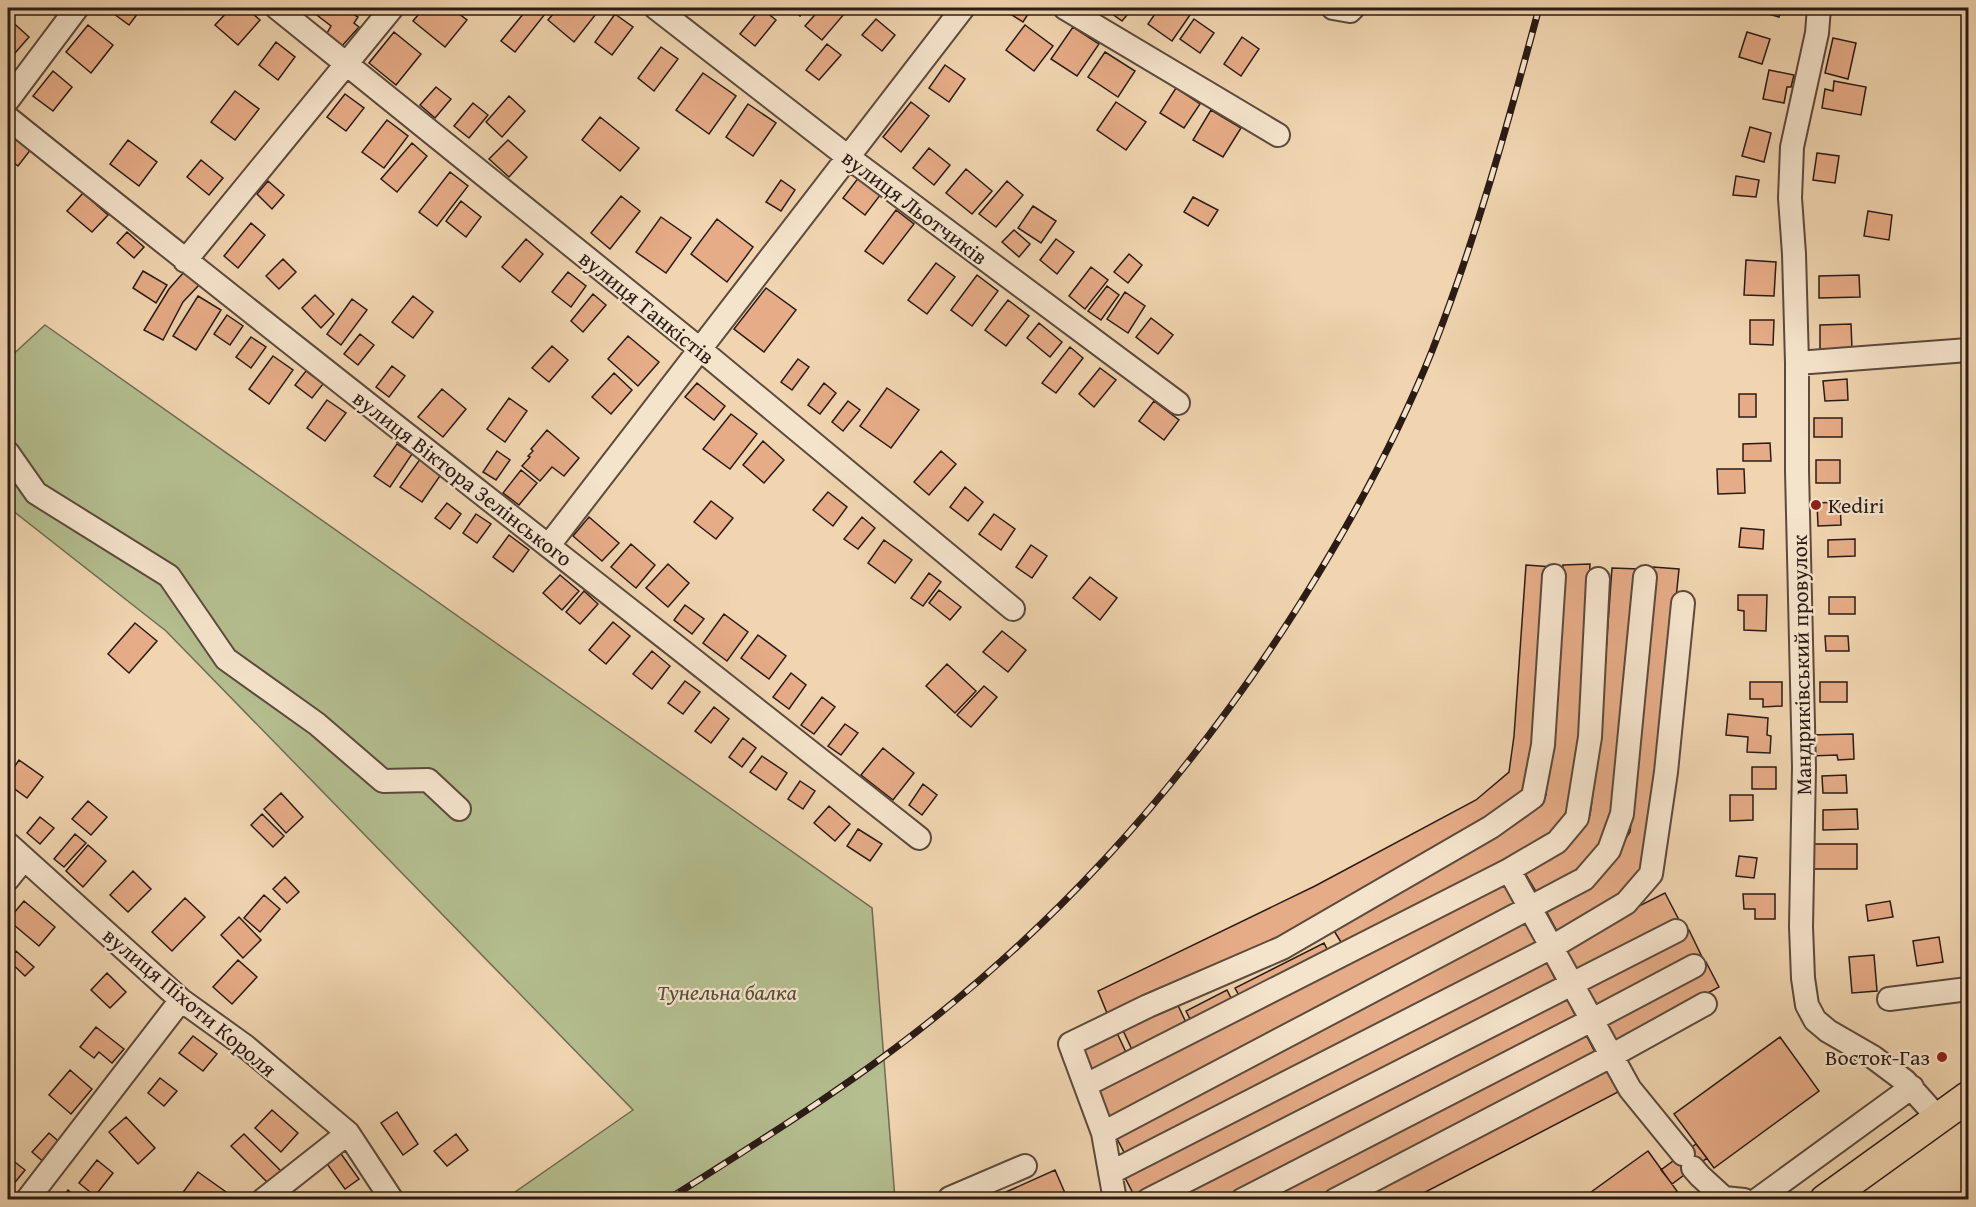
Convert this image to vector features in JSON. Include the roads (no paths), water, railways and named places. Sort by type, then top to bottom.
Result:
[{"type":"main road","points":[[1825,1200],[1968,1097]]},
{"type":"street","points":[[8,99],[77,8]]},
{"type":"street","name":"вулиця Танкістів","points":[[277,8],[701,350],[1013,609]]},
{"type":"street","points":[[185,261],[392,8]]},
{"type":"street","name":"вулиця Льотчиків","points":[[656,8],[848,157],[1178,403]]},
{"type":"street","points":[[549,545],[963,8]]},
{"type":"street","points":[[1065,8],[1278,135]]},
{"type":"street","name":"Мандриківський провулок","points":[[1819,8],[1817,33],[1792,147],[1790,198],[1797,363],[1797,471],[1804,767],[1801,927],[1803,978],[1808,1005],[1815,1020],[1828,1031],[1873,1057],[1912,1087],[1939,1119]]},
{"type":"street","name":"вулиця Віктора Зелінського","points":[[8,118],[185,261],[919,838]]},
{"type":"street","points":[[1797,363],[1968,350]]},
{"type":"street","points":[[8,453],[36,493],[169,576],[226,659],[317,724],[383,782],[428,780],[459,810]]},
{"type":"street","points":[[1115,1200],[1102,1133],[1070,1044],[1148,1006],[1282,948],[1491,827],[1533,797],[1543,745],[1554,576]]},
{"type":"street","points":[[1102,1133],[1584,879],[1609,850],[1622,814],[1645,577]]},
{"type":"street","points":[[1086,1085],[1509,870],[1557,842],[1577,818],[1590,737],[1598,579]]},
{"type":"street","points":[[1110,1173],[1552,947],[1626,903],[1650,874],[1666,772],[1683,603]]},
{"type":"street","points":[[8,879],[16,851]]},
{"type":"street","name":"вулиця Піхоти Короля","points":[[16,851],[181,1000],[245,1047],[348,1133],[392,1200]]},
{"type":"street","points":[[1509,870],[1630,1089],[1700,1176],[1724,1198],[1744,1200]]},
{"type":"street","points":[[1148,1200],[1676,931]]},
{"type":"street","points":[[1242,1200],[1694,966]]},
{"type":"street","points":[[1889,999],[1968,989]]},
{"type":"street","points":[[27,1200],[181,1000]]},
{"type":"street","points":[[1335,1200],[1611,1056],[1705,1004]]},
{"type":"street","points":[[1757,1200],[1912,1087]]},
{"type":"street","points":[[263,1200],[348,1133]]},
{"type":"street","points":[[951,1200],[950,1198],[1025,1166]]},
{"type":"railway","points":[[667,1200],[806,1111],[874,1064],[939,1014],[992,969],[1043,923],[1091,874],[1137,823],[1223,716],[1263,660],[1338,541],[1404,416],[1448,309],[1477,224],[1539,8]]},
{"type":"place","name":"Kediri","points":[[1816,505]]},
{"type":"place","name":"Восток-Газ","points":[[1942,1057]]},
{"type":"park label","name":"Тунельна балка","points":[[727,992]]}]
